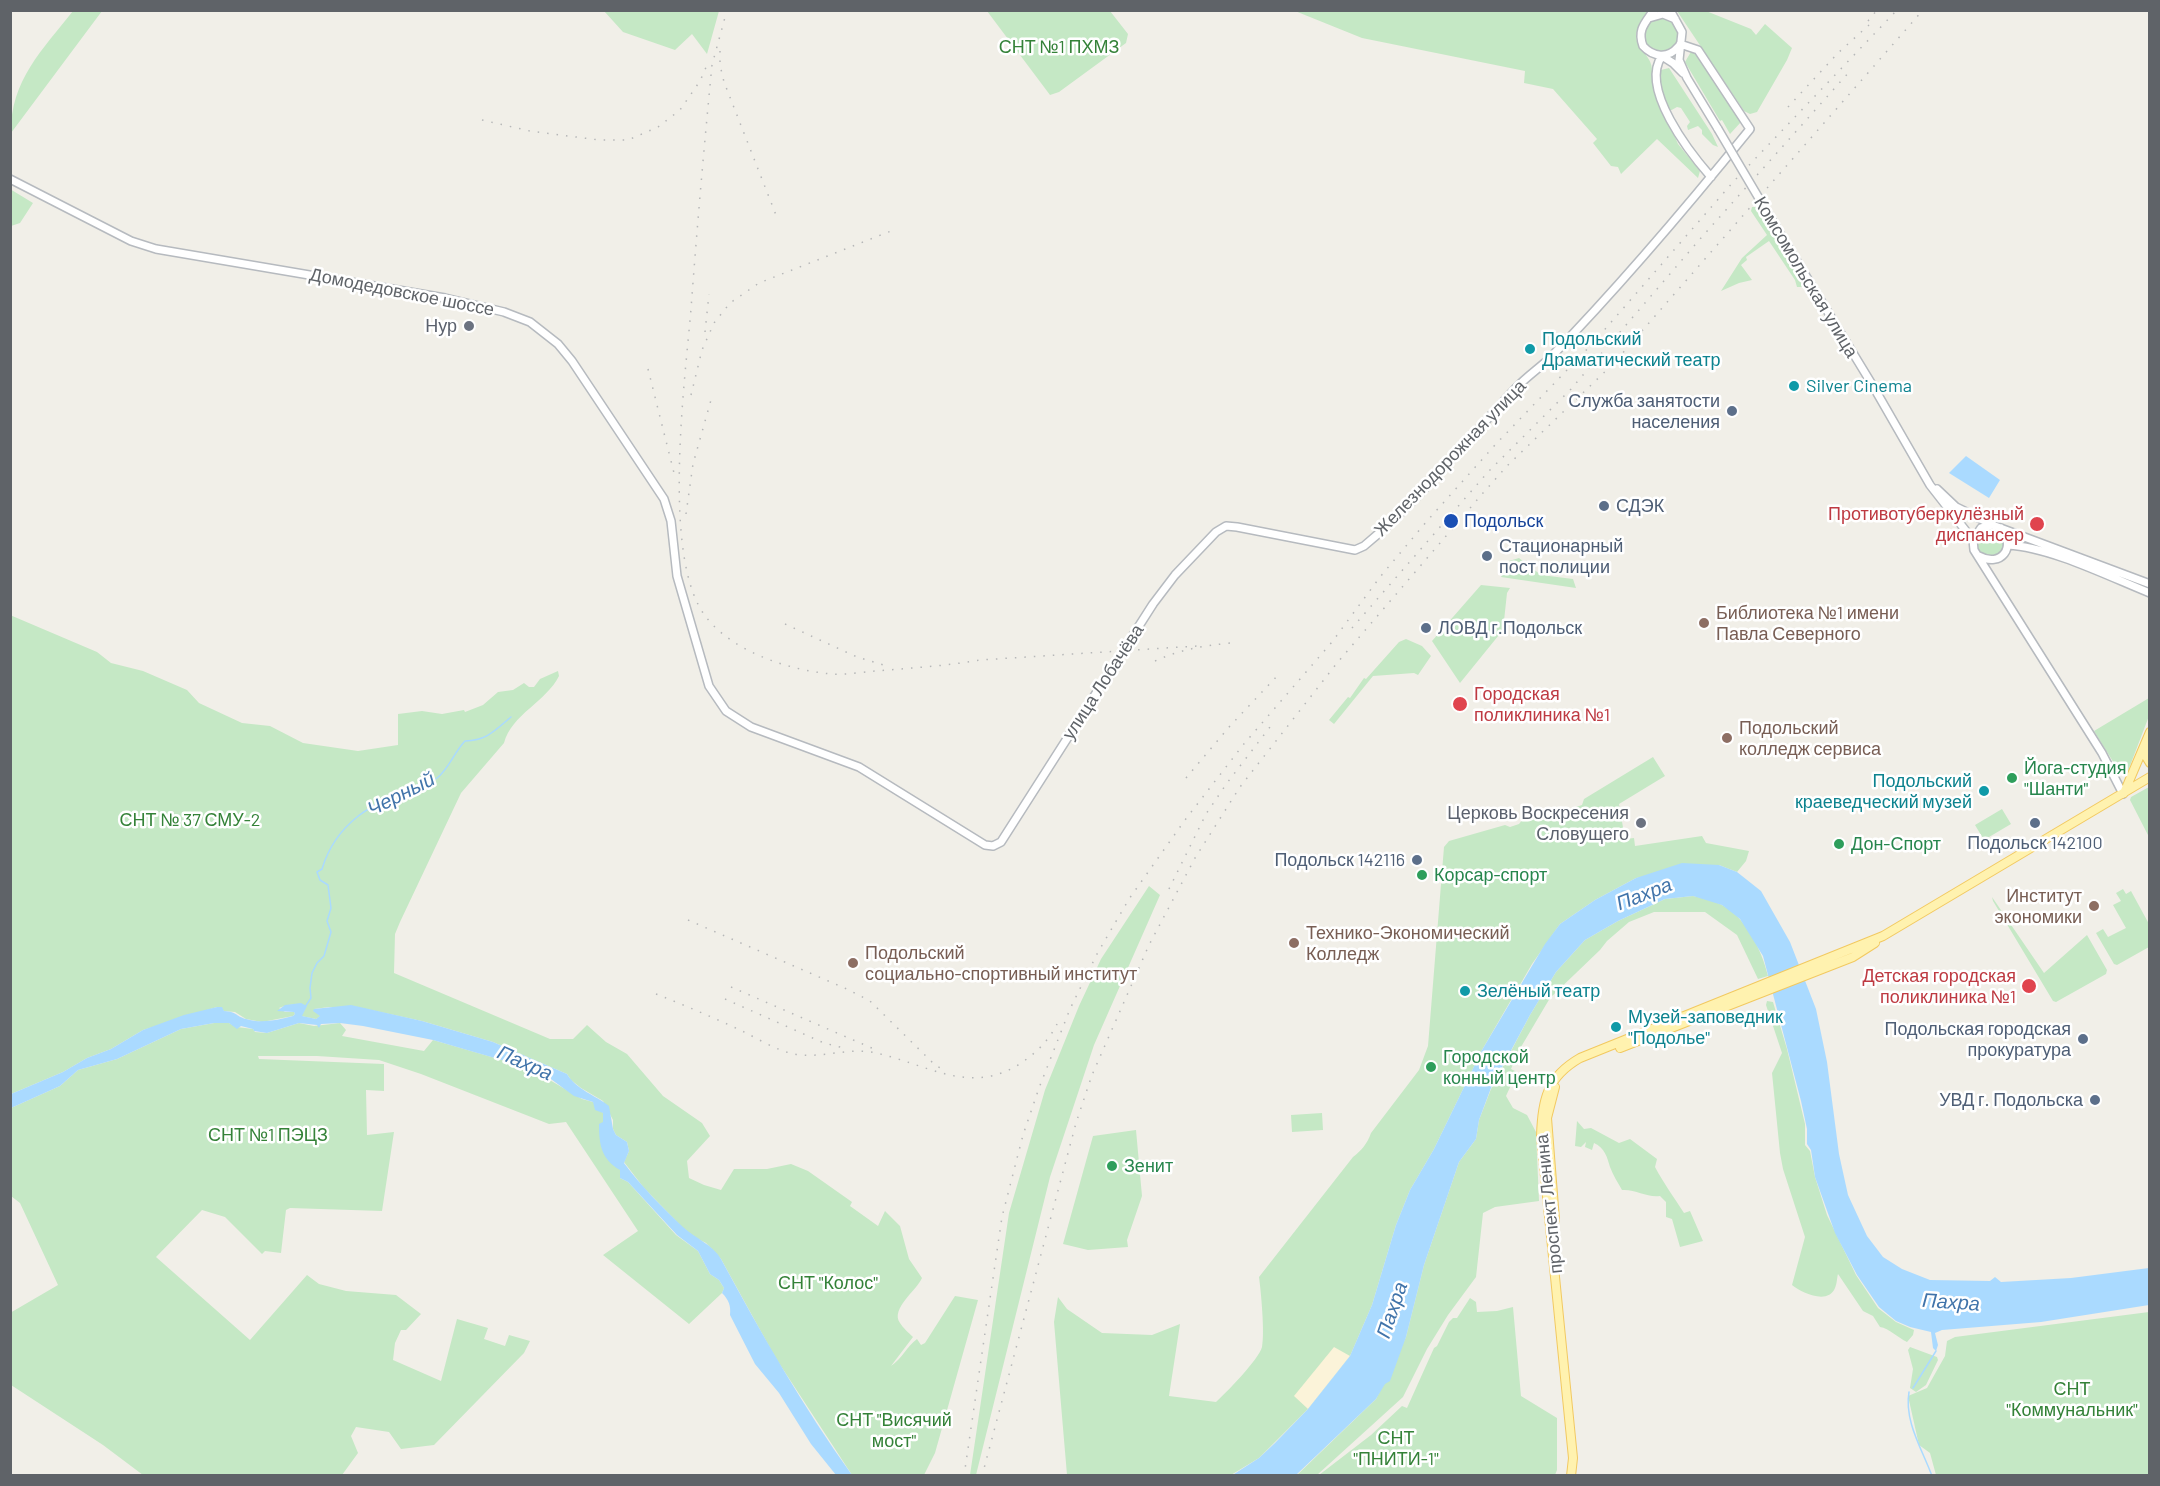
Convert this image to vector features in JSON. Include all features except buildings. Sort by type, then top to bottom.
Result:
[{"type":"main road","points":[[1648,19],[1654,10]]},
{"type":"main road","points":[[1670,10],[1682,32],[1680,45],[1669,54],[1662,56],[1658,61],[1655,75],[1668,117],[1691,155],[1711,177]]},
{"type":"main road","points":[[1662,56],[1648,51],[1640,39],[1643,24],[1654,15],[1663,14],[1677,21]]},
{"type":"main road","name":"Комсомольская улица","points":[[1680,45],[1679,60],[1687,78],[1926,475],[1941,494],[1956,507],[1998,527],[2150,584]]},
{"type":"main road","name":"Железнодорожная улица","points":[[1226,526],[1296,537],[1355,550],[1364,546],[1423,490],[1517,387],[1548,360],[1625,276],[1750,129],[1698,50],[1680,45]]},
{"type":"main road","name":"Комсомольская улица","points":[[1662,56],[1673,63],[1687,78]]},
{"type":"main road","name":"Домодедовское шоссе","points":[[10,179],[131,241],[156,249],[445,298],[504,312],[542,329],[572,361],[664,499],[671,521],[677,576],[709,686],[726,711],[751,727],[859,767],[985,845],[993,846]]},
{"type":"main road","name":"Комсомольская улица","points":[[1926,475],[1940,499],[1973,540],[1974,550],[2114,772],[2123,794]]},
{"type":"main road","name":"улица Лобачёва","points":[[993,846],[1002,842],[1163,590],[1216,532],[1226,526]]},
{"type":"main road","points":[[1973,540],[1981,528],[1998,527],[2007,535],[2008,545],[2001,558],[1994,561],[1979,556]]},
{"type":"main road","points":[[2008,545],[2028,547],[2050,554],[2150,593]]},
{"type":"main road","points":[[2123,794],[2150,732]]},
{"type":"main road","points":[[2145,744],[2145,755],[2150,763]]},
{"type":"main road","points":[[2114,772],[2118,777],[2130,780],[2147,780]]},
{"type":"main road","name":"проспект Ленина","points":[[1574,1476],[1541,1136],[1544,1102],[1554,1079],[1567,1065],[1580,1058],[1714,1009],[1851,954],[2147,780]]},
{"type":"green space","points":[[73,11],[102,11],[11,133],[12,114],[22,82],[40,53]]},
{"type":"green space","points":[[604,11],[719,11],[707,54],[692,34],[675,50],[623,32]]},
{"type":"green space","name":"СНТ №1 ПХМЗ","points":[[987,11],[1110,11],[1128,34],[1126,43],[1059,92],[1050,95]]},
{"type":"green space","points":[[1295,11],[1651,11],[1641,22],[1636,38],[1649,59],[1663,109],[1678,144],[1700,171],[1698,178],[1657,139],[1621,174],[1618,167],[1611,166],[1593,143],[1597,139],[1553,89],[1524,83],[1525,71],[1362,38]]},
{"type":"green space","points":[[1677,11],[1706,11],[1751,29],[1756,35],[1765,24],[1792,48],[1757,112],[1750,114],[1744,111]]},
{"type":"green space","points":[[1661,18],[1673,23],[1678,35],[1673,47],[1661,52],[1649,47],[1644,35],[1649,23]]},
{"type":"green space","points":[[1692,50],[1698,53],[1741,122],[1730,134],[1685,62]]},
{"type":"green space","points":[[1669,68],[1718,147],[1702,134],[1698,126],[1688,130],[1687,126],[1690,122],[1681,108],[1677,107],[1668,112],[1657,71]]},
{"type":"green space","points":[[10,189],[33,203],[20,223],[11,226]]},
{"type":"green space","points":[[1752,207],[1756,207],[1804,282],[1802,287],[1797,287],[1795,280],[1769,241],[1746,257],[1747,260],[1741,265],[1752,280],[1721,291],[1742,258],[1767,235],[1751,211]]},
{"type":"green space","points":[[1991,529],[2001,533],[2005,543],[2001,553],[1991,557],[1981,553],[1977,543],[1981,533]]},
{"type":"green space","points":[[1519,558],[1541,575],[1573,579],[1576,588],[1501,577],[1509,561]]},
{"type":"green space","points":[[1481,585],[1510,588],[1507,593],[1503,630],[1460,683],[1432,641]]},
{"type":"green space","points":[[10,615],[97,652],[111,663],[143,671],[187,690],[199,703],[242,723],[270,726],[303,743],[358,751],[398,745],[398,714],[422,711],[442,714],[464,710],[465,712],[483,705],[498,692],[513,690],[524,683],[529,687],[534,687],[540,679],[558,671],[559,676],[553,685],[514,724],[504,743],[461,793],[395,934],[394,973],[550,1039],[573,1039],[587,1025],[606,1042],[627,1054],[663,1096],[702,1123],[710,1136],[687,1161],[689,1178],[721,1190],[734,1169],[767,1169],[791,1164],[808,1171],[852,1202],[850,1206],[878,1226],[885,1211],[900,1226],[909,1259],[922,1278],[901,1306],[898,1318],[904,1329],[913,1337],[891,1366],[917,1339],[921,1345],[925,1343],[955,1296],[978,1300],[935,1453],[924,1475],[852,1475],[775,1357],[721,1259],[706,1243],[683,1228],[644,1188],[624,1162],[629,1151],[627,1142],[616,1135],[613,1120],[603,1101],[581,1088],[567,1074],[493,1042],[422,1021],[366,1009],[329,1007],[314,1009],[321,1016],[316,1019],[301,1016],[305,1009],[289,1005],[279,1008],[285,1012],[294,1012],[293,1016],[262,1022],[246,1019],[235,1012],[224,1011],[217,1007],[143,1030],[111,1049],[11,1094]]},
{"type":"green space","points":[[1406,639],[1422,646],[1431,656],[1418,675],[1414,673],[1373,676],[1334,724],[1329,720],[1348,697],[1350,698],[1364,678],[1366,679],[1399,642]]},
{"type":"green space","points":[[2149,698],[2149,716],[2128,771],[2117,768],[2094,731]]},
{"type":"green space","points":[[1653,757],[1665,776],[1619,804],[1625,839],[1634,838],[1635,846],[1702,836],[1706,843],[1749,851],[1746,861],[1737,872],[1719,865],[1636,878],[1595,900],[1560,924],[1532,964],[1482,1050],[1434,1149],[1410,1190],[1396,1225],[1372,1305],[1350,1356],[1308,1409],[1259,1458],[1231,1475],[1067,1475],[1054,1322],[1058,1297],[1067,1309],[1102,1333],[1152,1335],[1180,1324],[1169,1396],[1216,1402],[1249,1367],[1262,1347],[1263,1323],[1259,1277],[1364,1146],[1371,1133],[1419,1070],[1428,1046],[1444,847],[1449,841],[1505,825],[1510,827],[1519,824],[1523,819],[1548,812],[1555,814],[1582,805],[1584,799]]},
{"type":"green space","points":[[2149,787],[2149,837],[2130,800],[2131,797]]},
{"type":"green space","points":[[2002,809],[2011,824],[1984,840],[1975,825]]},
{"type":"green space","points":[[1149,886],[1160,895],[1094,1045],[1050,1177],[976,1475],[970,1475],[1009,1213],[1045,1090],[1101,959]]},
{"type":"green space","points":[[2123,889],[2126,894],[2131,891],[2149,924],[2149,947],[2117,965],[2114,964],[2096,933],[2103,929],[2108,937],[2126,928],[2113,905],[2121,901],[2116,893]]},
{"type":"green space","points":[[1693,896],[1720,904],[1738,917],[1752,935],[1768,976],[1758,979],[1737,935],[1705,912],[1654,912],[1629,922],[1550,998],[1518,1052],[1511,1069],[1517,1072],[1506,1096],[1513,1108],[1527,1115],[1536,1132],[1539,1201],[1495,1207],[1483,1213],[1476,1277],[1427,1349],[1403,1397],[1317,1475],[1296,1476],[1376,1399],[1406,1337],[1424,1265],[1459,1162],[1476,1139],[1479,1120],[1491,1089],[1530,1015],[1556,972],[1585,940],[1618,921],[1665,899]]},
{"type":"green space","points":[[1992,897],[2044,973],[2087,935],[2107,970],[2106,974],[2056,1002],[2053,1001]]},
{"type":"green space","points":[[1767,1001],[1773,1002],[1787,1049],[1805,1124],[1805,1145],[1810,1151],[1815,1177],[1827,1215],[1856,1275],[1878,1308],[1896,1322],[1914,1330],[1907,1342],[1880,1327],[1873,1316],[1863,1311],[1838,1274],[1835,1288],[1827,1296],[1808,1294],[1792,1285],[1805,1237],[1780,1153],[1772,1073],[1782,1053],[1766,1005]]},
{"type":"green space","name":"СНТ №1 ПЭЦЗ","points":[[214,1023],[229,1023],[237,1027],[253,1029],[255,1032],[267,1033],[299,1023],[314,1026],[340,1023],[346,1030],[342,1036],[424,1051],[433,1040],[540,1071],[548,1079],[582,1099],[593,1102],[603,1113],[603,1122],[620,1170],[620,1178],[628,1182],[676,1235],[698,1251],[710,1274],[719,1280],[724,1288],[722,1293],[689,1324],[603,1255],[638,1231],[566,1122],[549,1124],[379,1060],[317,1056],[258,1056],[259,1059],[384,1064],[384,1091],[366,1090],[367,1135],[394,1132],[382,1211],[290,1208],[286,1210],[281,1253],[265,1251],[262,1254],[225,1217],[202,1210],[156,1257],[250,1340],[307,1275],[319,1284],[346,1291],[396,1295],[421,1314],[406,1330],[401,1330],[395,1343],[393,1360],[441,1381],[457,1319],[488,1328],[484,1339],[505,1346],[509,1335],[530,1341],[524,1353],[434,1445],[401,1449],[389,1432],[356,1427],[351,1436],[358,1453],[342,1475],[143,1475],[103,1445],[11,1385],[10,1313],[58,1285],[20,1203],[11,1196],[11,1108],[60,1086],[78,1070],[117,1059],[181,1029]]},
{"type":"green space","points":[[1322,1113],[1323,1130],[1292,1132],[1291,1115]]},
{"type":"green space","points":[[1577,1121],[1584,1129],[1591,1128],[1619,1143],[1630,1139],[1657,1159],[1655,1167],[1658,1173],[1684,1213],[1690,1211],[1703,1241],[1680,1247],[1672,1219],[1666,1217],[1666,1202],[1660,1196],[1622,1190],[1601,1147],[1594,1143],[1592,1150],[1585,1147],[1586,1142],[1581,1147],[1575,1146]]},
{"type":"green space","name":"Зенит","points":[[1136,1130],[1142,1196],[1127,1240],[1128,1247],[1088,1250],[1063,1244],[1093,1136]]},
{"type":"green space","name":"СНТ \"ПНИТИ-1\"","points":[[1470,1298],[1476,1302],[1477,1312],[1513,1307],[1521,1396],[1557,1418],[1557,1470],[1555,1475],[1319,1475],[1371,1435],[1402,1406],[1407,1408],[1434,1348],[1449,1322],[1457,1318]]},
{"type":"green space","name":"СНТ \"Коммунальник\"","points":[[2149,1312],[2149,1475],[1936,1475],[1930,1453],[1919,1445],[1908,1396],[1927,1388],[1945,1356],[1947,1341],[1955,1337]]},
{"type":"green space","points":[[1910,1347],[1937,1357],[1938,1360],[1926,1385],[1916,1392],[1910,1388],[1913,1369],[1908,1350]]},
{"type":"sand","points":[[1334,1347],[1350,1356],[1308,1409],[1294,1396]]},
{"type":"water","points":[[1966,456],[2000,480],[1989,498],[1949,473]]},
{"type":"water","name":"Пахра","points":[[1682,863],[1719,865],[1737,872],[1761,891],[1790,942],[1816,1009],[1827,1062],[1839,1154],[1848,1195],[1867,1236],[1883,1257],[1902,1269],[1930,1280],[1990,1281],[1995,1277],[2001,1282],[2071,1278],[2149,1268],[2149,1305],[2041,1322],[1942,1330],[1935,1333],[1938,1345],[1936,1351],[1933,1348],[1931,1332],[1896,1321],[1879,1307],[1857,1275],[1835,1233],[1815,1177],[1811,1150],[1807,1144],[1807,1129],[1801,1101],[1763,956],[1740,919],[1722,905],[1693,896],[1665,899],[1618,921],[1585,940],[1556,972],[1530,1015],[1491,1088],[1479,1120],[1476,1139],[1459,1162],[1424,1265],[1406,1337],[1390,1381],[1385,1384],[1376,1399],[1296,1475],[1231,1476],[1259,1458],[1275,1443],[1308,1409],[1350,1356],[1372,1305],[1396,1225],[1410,1190],[1434,1149],[1482,1050],[1545,944],[1560,924],[1595,900],[1636,878]]},
{"type":"water","name":"Пахра","points":[[301,1003],[307,1006],[302,1016],[316,1019],[320,1016],[313,1011],[314,1009],[351,1005],[422,1021],[493,1042],[567,1074],[581,1088],[609,1106],[616,1135],[627,1142],[629,1151],[624,1163],[675,1219],[718,1254],[767,1342],[852,1475],[836,1475],[811,1444],[779,1393],[755,1364],[730,1315],[729,1303],[722,1293],[724,1288],[719,1280],[710,1274],[698,1251],[677,1235],[628,1182],[620,1178],[620,1170],[609,1161],[602,1150],[599,1124],[603,1122],[603,1113],[595,1110],[593,1102],[574,1096],[540,1071],[433,1040],[363,1026],[340,1023],[321,1024],[319,1028],[317,1025],[299,1023],[267,1033],[241,1026],[237,1029],[229,1023],[214,1023],[181,1029],[117,1059],[78,1070],[60,1086],[11,1108],[11,1094],[111,1049],[143,1030],[184,1015],[222,1007],[224,1011],[246,1019],[270,1021],[293,1016],[294,1012],[277,1011],[285,1005]]},
{"type":"waterway","name":"Черный","points":[[305,1007],[311,998],[312,973],[324,956],[331,932],[327,921],[331,908],[328,885],[320,880],[317,872],[322,869],[337,839],[358,816],[371,807],[437,778],[465,741],[484,737],[511,717]]},
{"type":"waterway","points":[[1913,1388],[1936,1351]]},
{"type":"waterway","points":[[1909,1392],[1911,1424],[1932,1476]]},
{"type":"railway","points":[[727,10],[712,65],[684,379],[679,469],[684,555],[692,590],[706,617],[731,640],[763,657],[798,668],[831,674],[928,667],[980,660],[1197,646]]},
{"type":"railway","points":[[1868,21],[1877,10]]},
{"type":"railway","points":[[964,1476],[1002,1217],[1023,1135],[1070,1009],[1097,954],[1129,899],[1185,820],[1243,745],[1332,642],[1380,577],[1427,521],[1495,445],[1593,343],[1734,181],[1897,10]]},
{"type":"railway","points":[[982,1476],[1076,1123],[1092,1075],[1149,945],[1195,858],[1240,787],[1337,663],[1483,493],[1508,465],[1613,364],[1923,10]]},
{"type":"railway","points":[[1788,107],[1838,53],[1869,25]]},
{"type":"railway","points":[[720,51],[724,82],[776,215]]},
{"type":"railway","points":[[482,120],[530,131],[599,140],[628,140],[658,127],[680,110],[700,81],[707,65]]},
{"type":"railway","points":[[1352,628],[1488,472],[1571,389],[1700,239],[1850,71]]},
{"type":"railway","points":[[691,395],[702,350],[714,323],[730,303],[759,283],[891,231]]},
{"type":"railway","points":[[705,332],[709,294]]},
{"type":"railway","points":[[648,369],[674,473]]},
{"type":"railway","points":[[686,514],[693,464],[711,400]]},
{"type":"railway","points":[[785,624],[857,657],[887,666]]},
{"type":"railway","points":[[1155,661],[1192,649],[1231,643]]},
{"type":"railway","points":[[1186,778],[1230,726],[1279,674]]},
{"type":"railway","points":[[1169,889],[1206,814],[1270,727]]},
{"type":"railway","points":[[688,920],[870,1001],[936,1066],[943,1069]]},
{"type":"railway","points":[[731,987],[874,1049]]},
{"type":"railway","points":[[656,994],[719,1020],[773,1047],[794,1054],[871,1052],[948,1074],[967,1077],[985,1077],[1004,1072],[1024,1061],[1043,1045],[1057,1024]]},
{"type":"railway","points":[[725,999],[824,1043],[844,1048]]},
{"type":"place","name":"Нур","points":[[469,326]]},
{"type":"place","name":"Подольский Драматический театр","points":[[1530,349]]},
{"type":"place","name":"Silver Cinema","points":[[1794,386]]},
{"type":"place","name":"Служба занятости населения","points":[[1732,411]]},
{"type":"place","name":"СДЭК","points":[[1604,506]]},
{"type":"place","name":"Подольск","points":[[1451,521]]},
{"type":"place","name":"Противотуберкулёзный диспансер","points":[[2037,524]]},
{"type":"place","name":"Стационарный пост полиции","points":[[1487,556]]},
{"type":"place","name":"Библиотека №1 имени Павла Северного","points":[[1704,623]]},
{"type":"place","name":"ЛОВД г.Подольск","points":[[1426,628]]},
{"type":"place","name":"Городская поликлиника №1","points":[[1460,704]]},
{"type":"place","name":"Подольский колледж сервиса","points":[[1727,738]]},
{"type":"place","name":"Йога-студия \"Шанти\"","points":[[2012,778]]},
{"type":"place","name":"Подольский краеведческий музей","points":[[1984,791]]},
{"type":"place","name":"Церковь Воскресения Словущего","points":[[1641,823]]},
{"type":"place","name":"Подольск 142100","points":[[2035,823]]},
{"type":"place","name":"Дон-Спорт","points":[[1839,844]]},
{"type":"place","name":"Подольск 142116","points":[[1417,860]]},
{"type":"place","name":"Корсар-спорт","points":[[1422,875]]},
{"type":"place","name":"Институт экономики","points":[[2094,906]]},
{"type":"place","name":"Технико-Экономический Колледж","points":[[1294,943]]},
{"type":"place","name":"Подольский социально-спортивный институт","points":[[853,963]]},
{"type":"place","name":"Детская городская поликлиника №1","points":[[2029,986]]},
{"type":"place","name":"Зелёный театр","points":[[1465,991]]},
{"type":"place","name":"Музей-заповедник \"Подолье\"","points":[[1616,1027]]},
{"type":"place","name":"Подольская городская прокуратура","points":[[2083,1039]]},
{"type":"place","name":"Городской конный центр","points":[[1431,1067]]},
{"type":"place","name":"УВД г. Подольска","points":[[2095,1100]]},
{"type":"place","name":"Зенит","points":[[1112,1166]]},
{"type":"park label","name":"СНТ № 37 СМУ-2","points":[[190,820]]},
{"type":"park label","name":"СНТ \"Колос\"","points":[[828,1283]]},
{"type":"park label","name":"СНТ \"Висячий мост\"","points":[[894,1430]]}]
